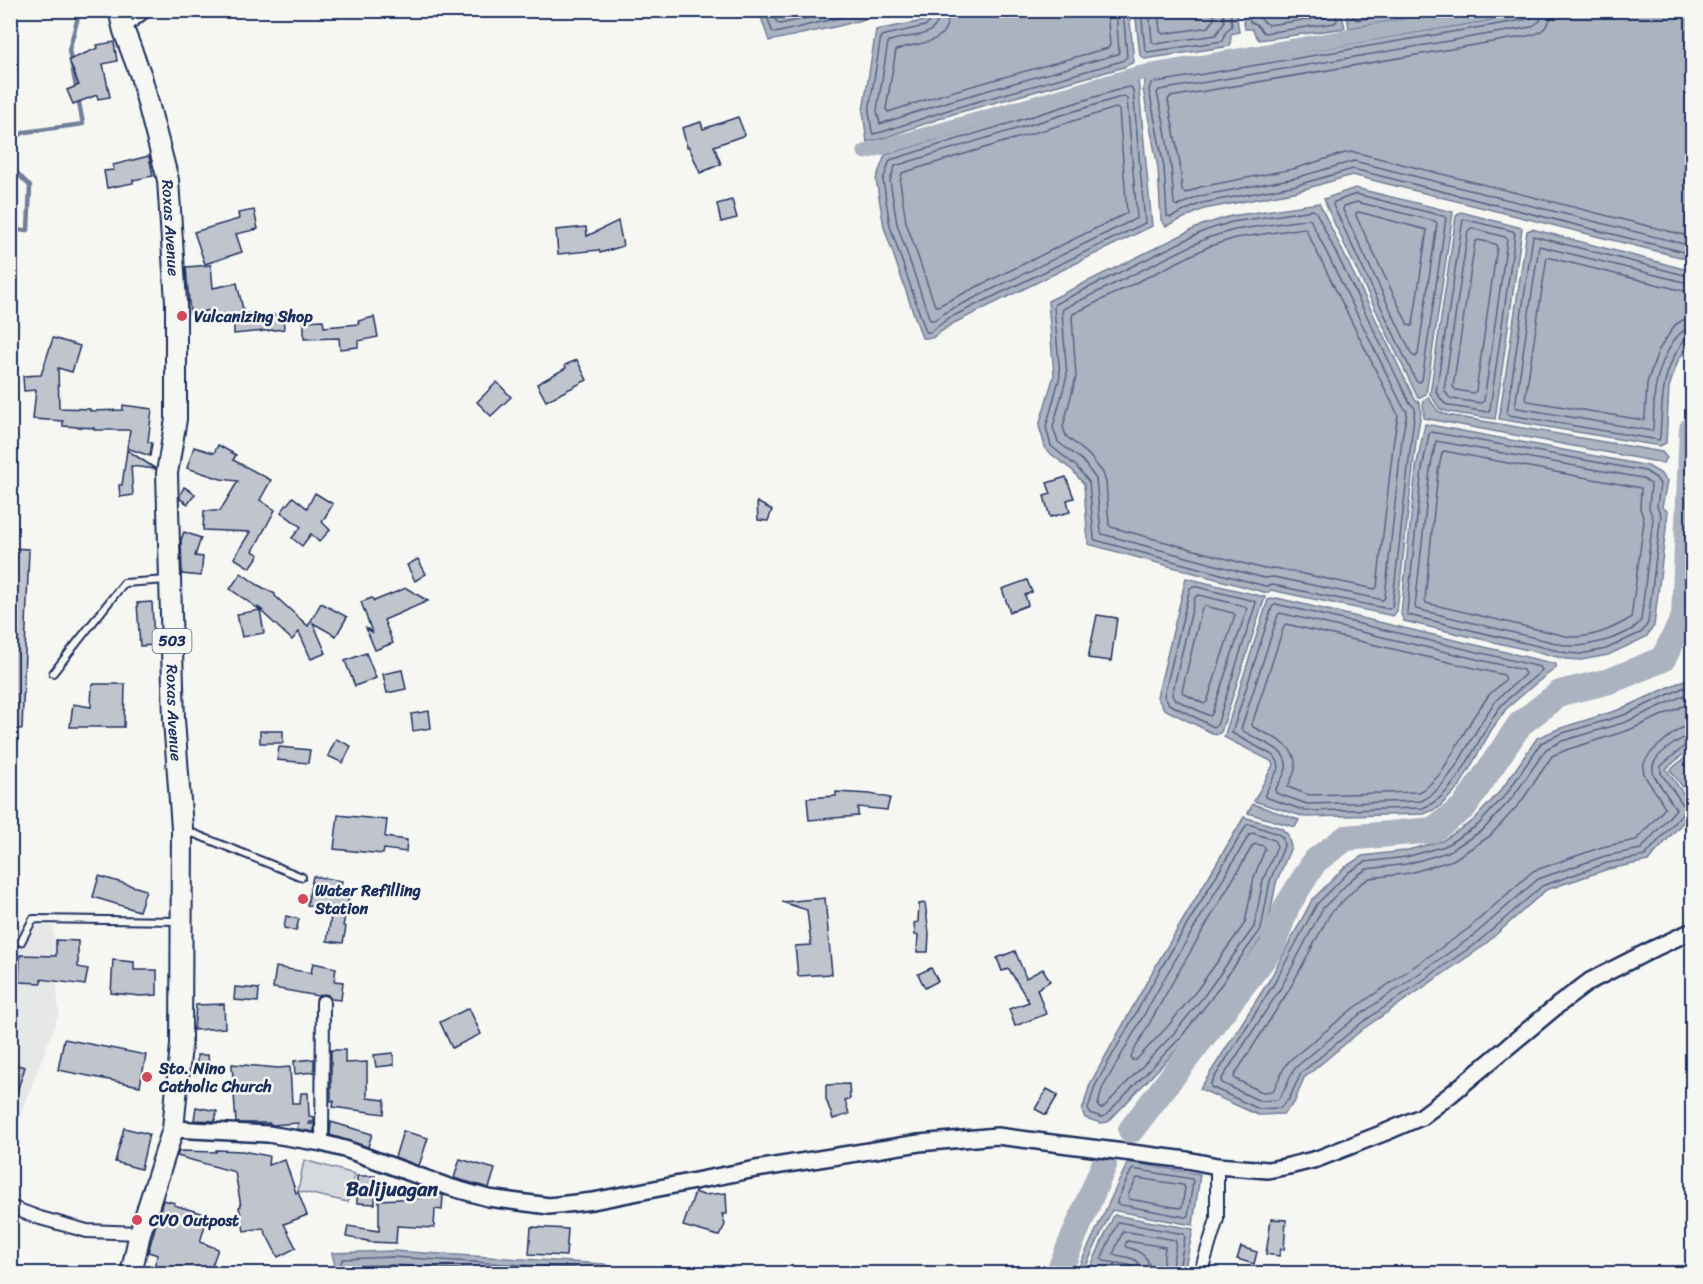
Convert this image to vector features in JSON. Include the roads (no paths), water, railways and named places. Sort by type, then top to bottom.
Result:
[{"type":"main road","name":"Roxas Avenue","points":[[119,10],[143,85],[168,180],[176,302],[176,419],[167,473],[174,720],[182,828],[183,921],[181,1045],[173,1129],[140,1233],[131,1274]]},
{"type":"street","points":[[173,1129],[268,1134],[322,1143],[478,1196],[549,1206],[593,1201],[756,1169],[895,1147],[997,1136],[1187,1160],[1217,1166],[1268,1170],[1317,1159],[1420,1117],[1590,981],[1692,931]]},
{"type":"street","points":[[322,1143],[323,1002]]},
{"type":"street","points":[[1200,1274],[1217,1219],[1217,1166]]},
{"type":"street","points":[[10,1207],[87,1231],[140,1233]]},
{"type":"lane","points":[[124,31],[151,10]]},
{"type":"lane","points":[[53,674],[124,584],[171,579]]},
{"type":"lane","points":[[182,828],[302,877]]},
{"type":"lane","points":[[21,942],[33,919],[183,921]]},
{"type":"water","points":[[759,10],[895,11],[769,41]]},
{"type":"water","points":[[1346,10],[1454,11],[1349,28]]},
{"type":"water","points":[[927,11],[1129,11],[1134,62],[1124,67],[953,114],[867,142],[863,111],[876,30],[923,21]]},
{"type":"water","points":[[1135,11],[1236,11],[1239,32],[1231,34],[1230,46],[1145,59],[1140,55]]},
{"type":"water","points":[[1242,11],[1341,11],[1345,28],[1259,40],[1252,29],[1245,29]]},
{"type":"water","points":[[1545,11],[1692,11],[1692,260],[1352,175],[1298,191],[1204,209],[1166,226],[1161,220],[1158,168],[1143,89],[1146,78]]},
{"type":"water","points":[[1138,80],[1152,226],[952,324],[932,338],[922,338],[884,227],[876,179],[885,155],[1123,82]]},
{"type":"water","points":[[1355,188],[1453,212],[1426,394],[1418,398],[1324,199]]},
{"type":"water","points":[[1319,203],[1415,400],[1420,403],[1421,413],[1397,611],[1393,616],[1271,590],[1267,593],[1088,544],[1084,484],[1072,470],[1046,450],[1039,426],[1054,375],[1048,301],[1202,225],[1231,216]]},
{"type":"water","points":[[1461,212],[1522,228],[1495,419],[1440,409],[1430,394],[1456,216]]},
{"type":"water","points":[[1532,229],[1692,271],[1692,338],[1678,361],[1669,387],[1666,443],[1660,446],[1499,419],[1527,231]]},
{"type":"water","points":[[1428,397],[1438,411],[1447,415],[1662,452],[1667,458],[1663,463],[1424,418],[1423,401]]},
{"type":"water","points":[[1425,424],[1648,466],[1660,473],[1667,481],[1662,507],[1668,511],[1654,626],[1646,637],[1608,655],[1581,660],[1566,659],[1404,621],[1401,614],[1416,468]]},
{"type":"water","points":[[1186,578],[1265,597],[1221,732],[1216,735],[1164,709],[1157,697]]},
{"type":"water","points":[[1277,598],[1556,664],[1556,668],[1506,709],[1459,787],[1438,808],[1424,814],[1305,817],[1254,801],[1273,765],[1271,761],[1224,737],[1268,600]]},
{"type":"water","points":[[1689,678],[1692,682],[1692,747],[1666,769],[1692,806],[1692,812],[1648,861],[1608,869],[1546,890],[1482,947],[1363,1029],[1304,1078],[1294,1103],[1283,1114],[1258,1115],[1200,1089],[1270,979],[1312,900],[1345,867],[1362,856],[1404,851],[1442,841],[1473,821],[1502,789],[1537,738],[1621,709]]},
{"type":"water","points":[[1692,752],[1692,799],[1670,770]]},
{"type":"water","points":[[1253,804],[1299,820],[1295,827],[1248,813]]},
{"type":"water","points":[[1244,817],[1281,828],[1288,835],[1291,847],[1276,883],[1267,931],[1215,1004],[1185,1041],[1108,1122],[1101,1123],[1085,1118],[1082,1111],[1090,1084],[1155,967]]},
{"type":"water","points":[[1128,1162],[1200,1174],[1193,1225],[1112,1210],[1085,1268],[1115,1273],[1076,1273]]},
{"type":"water","points":[[1114,1215],[1193,1229],[1184,1273],[1149,1273],[1091,1266]]},
{"type":"water","points":[[392,1251],[604,1264],[623,1273],[337,1273],[332,1253]]},
{"type":"waterway","points":[[10,140],[25,132],[83,124],[69,50],[80,10]]},
{"type":"waterway","points":[[865,152],[1137,74],[1499,10]]},
{"type":"waterway","points":[[10,166],[30,186],[28,230],[10,231]]},
{"type":"waterway","points":[[1131,1130],[1272,947],[1287,906],[1315,861],[1346,838],[1433,830],[1464,807],[1520,724],[1560,693],[1610,681],[1663,659],[1684,617],[1692,429]]},
{"type":"waterway","points":[[1058,1274],[1104,1165]]},
{"type":"place","name":"Vulcanizing Shop","points":[[182,316]]},
{"type":"place","name":"Water Refilling Station","points":[[303,899]]},
{"type":"place","name":"Sto. Nino Catholic Church","points":[[147,1077]]},
{"type":"place","name":"CVO Outpost","points":[[137,1220]]},
{"type":"district","name":"Balijuagan","points":[[392,1189]]}]
